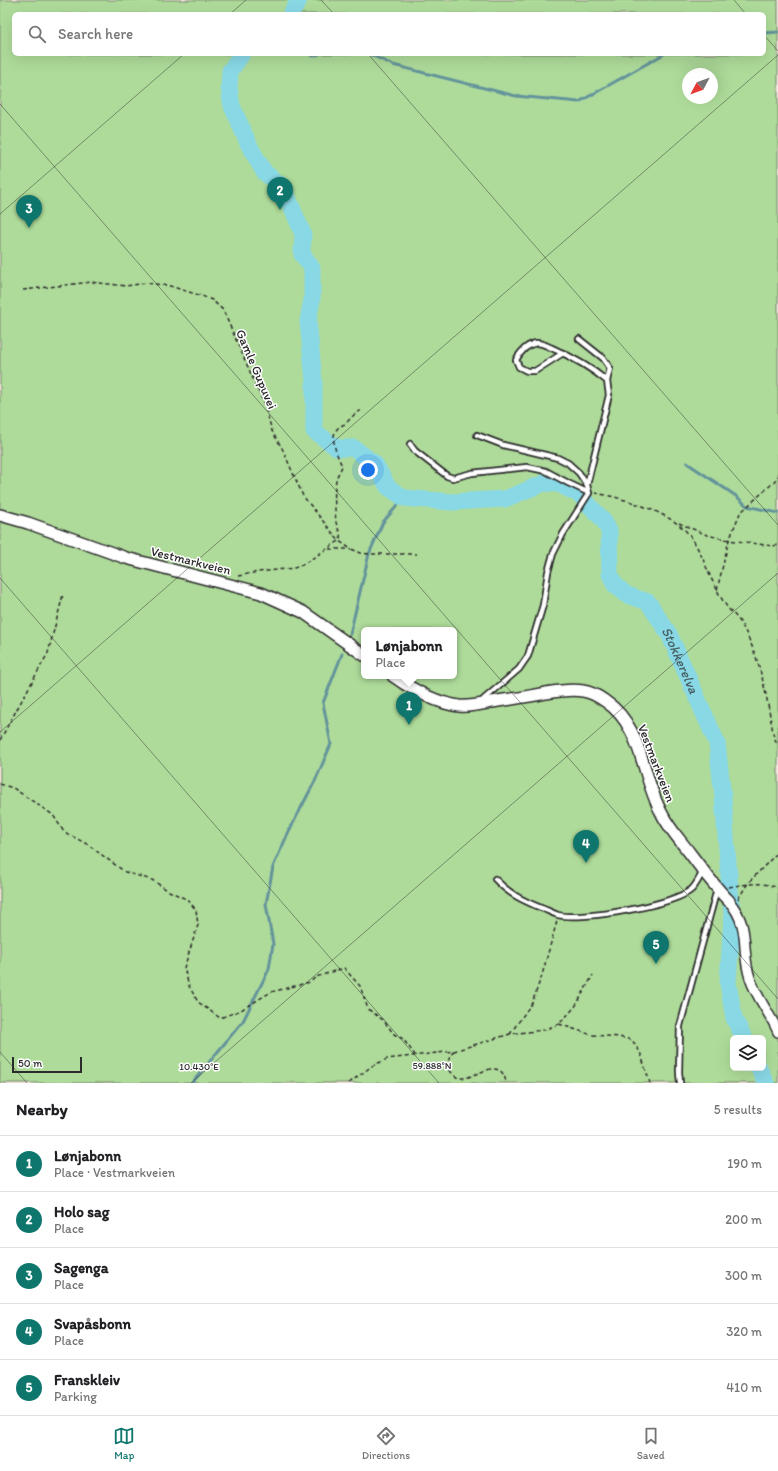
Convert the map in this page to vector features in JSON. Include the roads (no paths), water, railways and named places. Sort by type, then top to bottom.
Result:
[{"type":"street","name":"Vestmarkveien","points":[[0,515],[28,523],[126,558],[261,593],[303,612],[361,653]]},
{"type":"street","name":"Vestmarkveien","points":[[398,679],[424,695],[444,703],[460,706],[563,691],[582,691],[593,694],[617,710],[627,723],[637,743],[660,812],[703,871],[731,904],[741,920],[744,930],[749,975],[754,988],[778,1032]]},
{"type":"lane","points":[[579,338],[603,358],[610,368],[607,381],[609,394],[587,485]]},
{"type":"lane","points":[[563,353],[535,371],[527,371],[519,367],[516,360],[520,352],[528,346],[539,343],[563,353],[595,371],[607,381]]},
{"type":"lane","points":[[477,435],[503,445],[558,458],[568,463],[579,473],[587,485],[589,493],[563,534],[553,554],[548,572],[543,605],[528,656],[519,669],[484,699],[481,704]]},
{"type":"lane","points":[[410,444],[415,451],[447,476],[453,478],[472,473],[526,467],[546,471],[589,493]]},
{"type":"lane","points":[[495,879],[504,889],[519,900],[559,915],[577,916],[622,912],[679,896],[691,890],[703,871]]},
{"type":"lane","points":[[680,1083],[680,1022],[717,889]]},
{"type":"waterway","points":[[292,12],[299,0]]},
{"type":"waterway","points":[[766,33],[778,32]]},
{"type":"waterway","name":"Stokkerelva","points":[[241,56],[230,71],[229,88],[232,106],[249,145],[264,172],[284,188],[303,234],[302,254],[312,268],[312,300],[308,321],[314,381],[314,431],[337,448],[354,448],[375,464],[388,487],[404,498],[452,502],[505,499],[544,483],[559,484],[580,495],[604,521],[609,531],[610,574],[615,585],[627,595],[648,602],[669,634],[717,743],[723,797],[732,915],[728,983],[734,1018],[742,1035]]},
{"type":"waterway","points":[[373,56],[393,65],[516,96],[579,102],[660,56]]},
{"type":"waterway","points":[[687,463],[736,496],[747,506],[778,513]]},
{"type":"waterway","points":[[350,634],[369,554],[383,522],[404,498]]},
{"type":"waterway","points":[[192,1083],[243,1021],[269,969],[273,944],[266,904],[273,867],[289,831],[316,779],[331,744],[323,703],[342,654]]},
{"type":"waterway","name":"Stokkerelva","points":[[760,1071],[766,1083]]},
{"type":"place","name":"Holo sag","points":[[280,210]]},
{"type":"place","name":"Sagenga","points":[[29,228]]},
{"type":"place","name":"Lønjabonn","points":[[409,725]]},
{"type":"place","name":"Svapåsbonn","points":[[586,863]]},
{"type":"place","name":"Franskleiv","points":[[656,964]]}]
